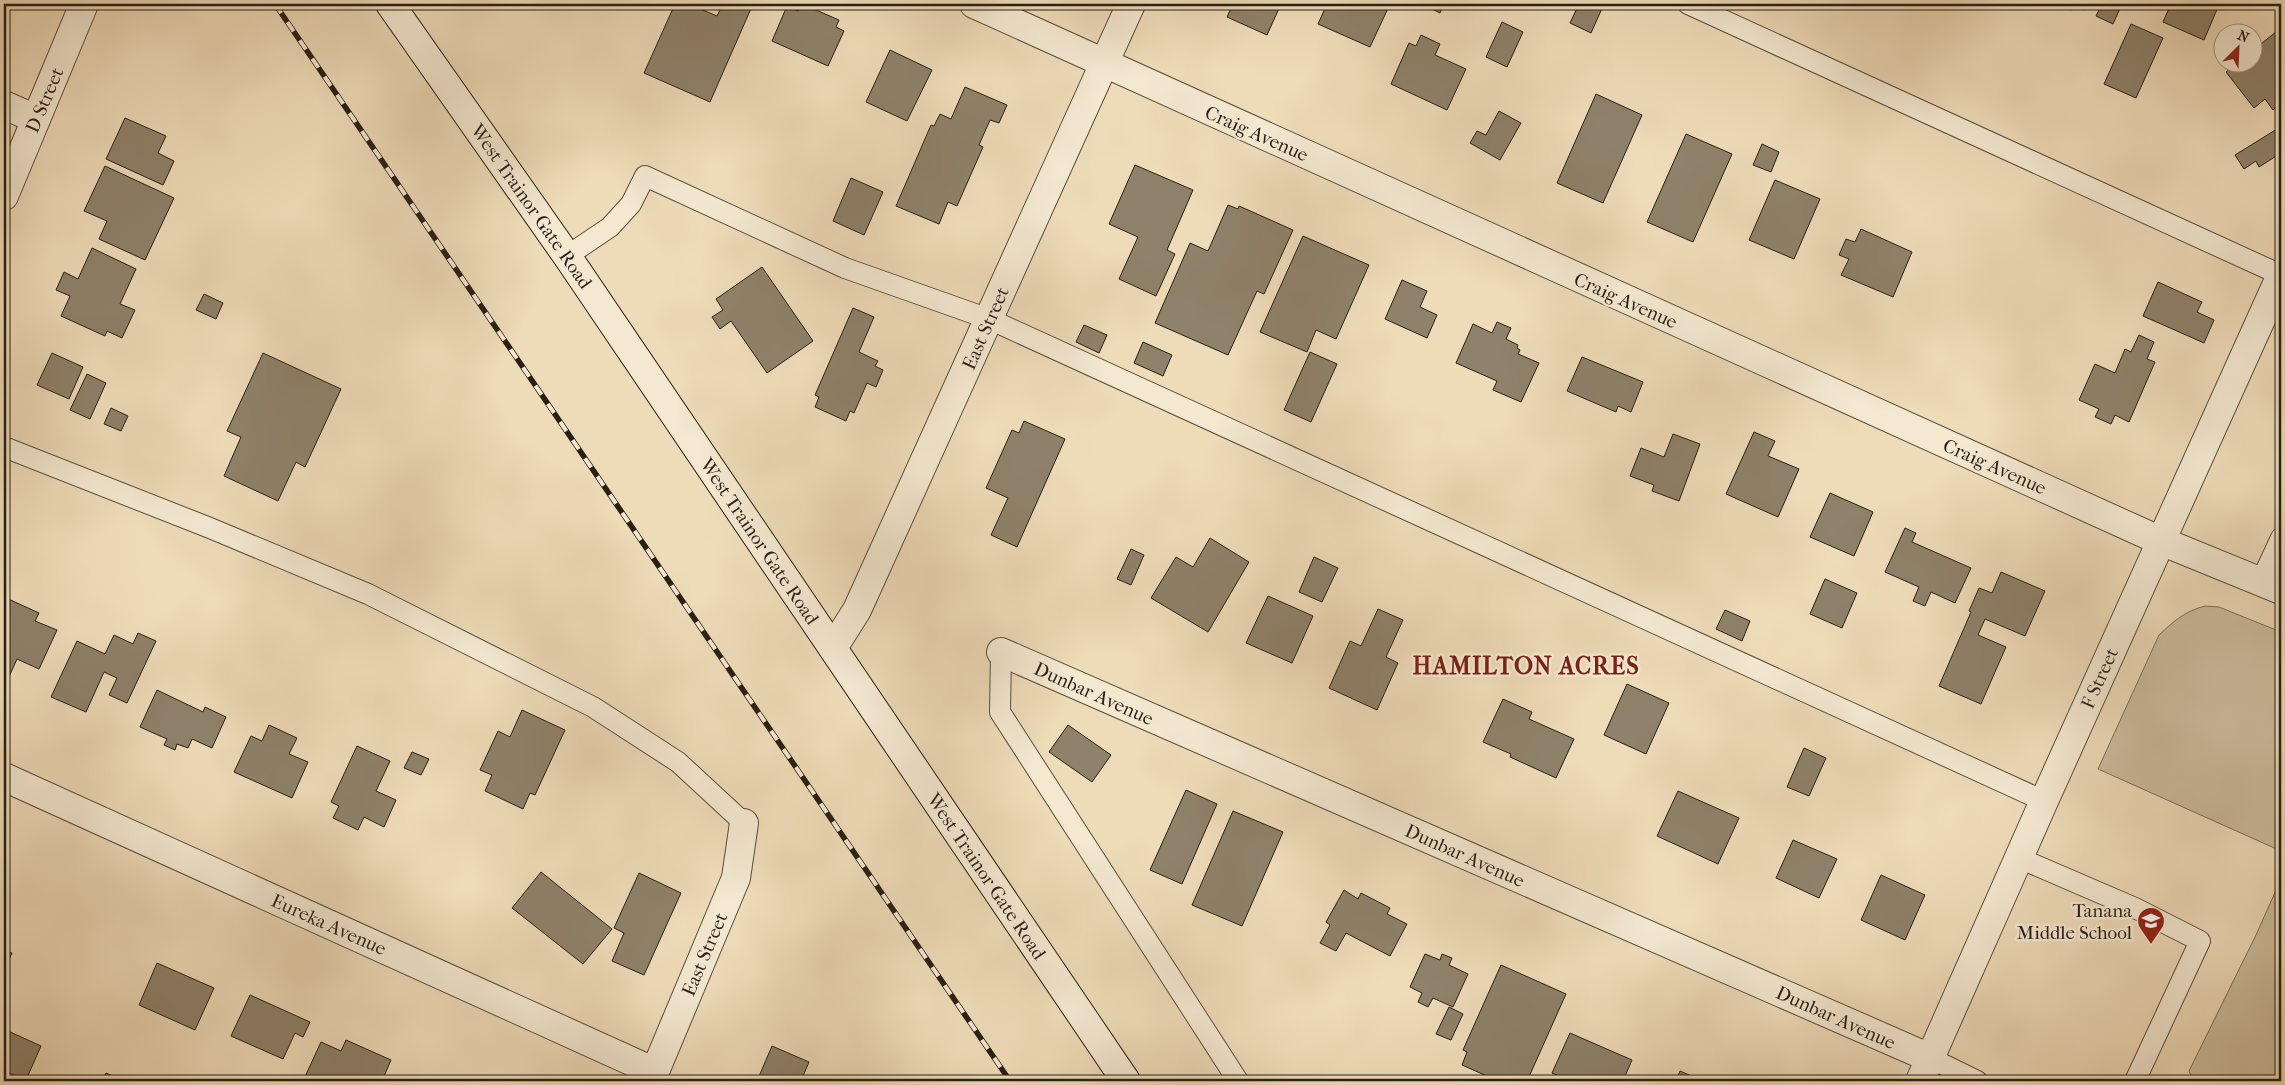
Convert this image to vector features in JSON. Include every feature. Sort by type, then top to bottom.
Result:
[{"type":"street","name":"D Street","points":[[4,196],[84,4]]},
{"type":"street","name":"West Trainor Gate Road","points":[[390,4],[567,256],[1126,1081]]},
{"type":"street","name":"Craig Avenue","points":[[974,4],[2161,541],[2271,586]]},
{"type":"street","name":"East Street","points":[[833,648],[857,610],[1132,4]]},
{"type":"street","points":[[4,105],[36,120]]},
{"type":"street","name":"F Street","points":[[1925,1070],[2018,858],[2281,275]]},
{"type":"street","name":"Dunbar Avenue","points":[[1000,652],[1925,1070]]},
{"type":"street","name":"Eureka Avenue","points":[[4,777],[653,1076]]},
{"type":"street","name":"East Street","points":[[653,1076],[736,878],[744,822]]},
{"type":"lane","points":[[1688,4],[2281,275]]},
{"type":"lane","points":[[567,256],[610,227],[631,204],[645,176],[845,268],[989,319],[2044,801]]},
{"type":"lane","points":[[4,447],[210,528],[368,594],[593,707],[678,762],[744,822]]},
{"type":"lane","points":[[2271,586],[2281,538]]},
{"type":"lane","points":[[1000,652],[1000,712],[1238,1081]]},
{"type":"lane","points":[[2018,858],[2135,908],[2200,941],[2135,1081]]},
{"type":"lane","points":[[1925,1070],[1977,1081]]},
{"type":"shaded area","points":[[2205,606],[2219,607],[2281,632],[2281,851],[2098,769],[2159,635],[2180,617]]},
{"type":"shaded area","points":[[2281,879],[2281,1081],[2193,1081],[2189,1071],[2256,935]]},
{"type":"building","points":[[675,4],[689,4],[717,16],[723,4],[753,4],[710,102],[644,73]]},
{"type":"building","points":[[802,4],[839,20],[836,27],[844,31],[828,66],[772,41],[787,6],[798,11]]},
{"type":"building","points":[[1233,4],[1281,4],[1267,35],[1227,17]]},
{"type":"building","points":[[1327,4],[1390,4],[1370,47],[1318,24]]},
{"type":"building","points":[[1422,4],[1444,4],[1440,13]]},
{"type":"building","points":[[1579,4],[1604,4],[1591,33],[1570,23]]},
{"type":"building","points":[[2056,4],[2087,4],[2084,10],[2073,5],[2071,10]]},
{"type":"building","points":[[2102,4],[2122,4],[2113,24],[2096,16]]},
{"type":"building","points":[[2171,4],[2211,4],[2218,7],[2204,40],[2163,22]]},
{"type":"building","points":[[1502,22],[1523,32],[1507,67],[1486,57]]},
{"type":"building","points":[[2131,24],[2163,38],[2136,98],[2104,84]]},
{"type":"building","points":[[2281,28],[2281,103],[2273,110],[2265,99],[2254,108],[2226,72],[2262,72],[2262,43]]},
{"type":"building","points":[[1421,35],[1440,44],[1435,55],[1466,69],[1447,110],[1391,84],[1409,43],[1416,46]]},
{"type":"building","points":[[890,50],[932,70],[907,121],[866,102]]},
{"type":"building","points":[[965,87],[1007,105],[999,123],[990,120],[979,145],[983,147],[957,206],[948,202],[939,224],[896,206],[931,125],[934,126],[940,114],[951,119]]},
{"type":"building","points":[[1596,94],[1642,115],[1603,203],[1557,183]]},
{"type":"building","points":[[1499,111],[1521,123],[1500,160],[1470,143],[1477,131],[1486,135]]},
{"type":"building","points":[[125,118],[166,136],[158,153],[174,161],[163,185],[106,159]]},
{"type":"building","points":[[2277,129],[2281,135],[2281,153],[2259,167],[2256,161],[2244,169],[2235,155]]},
{"type":"building","points":[[1686,134],[1732,154],[1693,242],[1647,222]]},
{"type":"building","points":[[1762,144],[1779,152],[1771,172],[1753,165]]},
{"type":"building","points":[[1135,165],[1193,190],[1167,250],[1175,254],[1156,296],[1119,279],[1138,237],[1109,224]]},
{"type":"building","points":[[105,166],[174,198],[145,260],[99,239],[107,221],[84,211]]},
{"type":"building","points":[[851,178],[883,192],[864,235],[833,221]]},
{"type":"building","points":[[1775,180],[1820,199],[1794,259],[1749,240]]},
{"type":"building","points":[[1228,205],[1238,209],[1239,206],[1293,230],[1264,294],[1257,291],[1228,355],[1155,323],[1190,243],[1208,251]]},
{"type":"building","points":[[1861,229],[1912,252],[1893,297],[1841,275],[1849,259],[1839,255],[1846,239],[1855,242]]},
{"type":"building","points":[[1303,236],[1369,265],[1336,339],[1316,330],[1307,352],[1260,332]]},
{"type":"building","points":[[92,248],[136,269],[120,304],[135,310],[122,338],[107,331],[105,336],[61,316],[70,296],[56,290],[64,272],[78,279]]},
{"type":"building","points":[[762,267],[813,341],[767,373],[731,321],[720,329],[712,317],[723,310],[716,299]]},
{"type":"building","points":[[1402,280],[1427,291],[1420,307],[1437,315],[1427,338],[1385,319]]},
{"type":"building","points":[[2158,282],[2202,302],[2197,312],[2214,320],[2204,343],[2143,316]]},
{"type":"building","points":[[204,294],[223,303],[216,319],[196,310]]},
{"type":"building","points":[[853,308],[874,317],[859,352],[878,361],[875,366],[883,370],[876,387],[867,383],[854,413],[850,411],[846,421],[815,407],[819,397],[815,395]]},
{"type":"building","points":[[1497,322],[1511,328],[1506,339],[1518,345],[1517,348],[1520,350],[1518,354],[1539,363],[1521,402],[1493,390],[1497,381],[1456,363],[1473,324],[1492,333]]},
{"type":"building","points":[[1084,325],[1107,335],[1099,353],[1076,342]]},
{"type":"building","points":[[2139,335],[2154,342],[2147,359],[2155,362],[2129,422],[2115,415],[2111,424],[2095,417],[2099,409],[2079,400],[2095,364],[2115,373],[2125,349],[2131,352]]},
{"type":"building","points":[[1143,342],[1172,355],[1163,376],[1134,363]]},
{"type":"building","points":[[1310,352],[1337,364],[1311,422],[1284,410]]},
{"type":"building","points":[[52,353],[83,367],[69,399],[37,385]]},
{"type":"building","points":[[263,353],[341,389],[305,467],[296,462],[278,501],[224,476],[241,437],[227,431]]},
{"type":"building","points":[[1582,357],[1643,382],[1631,412],[1618,406],[1616,412],[1567,391]]},
{"type":"building","points":[[87,374],[106,383],[90,419],[70,410]]},
{"type":"building","points":[[111,408],[128,416],[121,431],[104,424]]},
{"type":"building","points":[[1024,421],[1065,439],[1017,547],[991,535],[1008,498],[986,488],[1012,430],[1019,433]]},
{"type":"building","points":[[1754,432],[1775,441],[1768,456],[1799,469],[1778,517],[1726,494]]},
{"type":"building","points":[[1673,434],[1700,444],[1679,501],[1652,491],[1654,485],[1630,476],[1641,448],[1664,457]]},
{"type":"building","points":[[1830,493],[1873,512],[1854,556],[1810,537]]},
{"type":"building","points":[[1905,528],[1916,533],[1912,542],[1971,568],[1955,603],[1931,592],[1925,606],[1913,601],[1919,587],[1885,572]]},
{"type":"building","points":[[1210,538],[1249,562],[1208,632],[1151,598],[1176,557],[1193,567]]},
{"type":"building","points":[[1131,549],[1144,555],[1131,585],[1117,579]]},
{"type":"building","points":[[1314,557],[1338,568],[1322,602],[1299,592]]},
{"type":"building","points":[[2001,572],[2045,591],[2025,636],[1985,619],[1978,635],[2006,647],[1981,704],[1939,686],[1971,612],[1969,611],[1979,588],[1992,593]]},
{"type":"building","points":[[1825,579],[1857,593],[1842,628],[1810,614]]},
{"type":"building","points":[[1268,596],[1313,616],[1292,663],[1246,643]]},
{"type":"building","points":[[4,597],[39,613],[35,621],[57,630],[39,669],[17,659],[8,679],[4,677]]},
{"type":"building","points":[[1378,609],[1403,620],[1386,657],[1398,663],[1377,710],[1329,688],[1350,641],[1361,646]]},
{"type":"building","points":[[1725,610],[1750,621],[1742,641],[1716,629]]},
{"type":"building","points":[[138,633],[156,641],[127,703],[109,695],[117,678],[104,672],[86,712],[51,697],[77,641],[105,654],[114,635],[133,644]]},
{"type":"building","points":[[1627,684],[1669,703],[1646,754],[1604,735]]},
{"type":"building","points":[[157,690],[203,712],[205,707],[226,717],[212,748],[192,739],[188,748],[177,744],[175,750],[164,745],[167,739],[140,727]]},
{"type":"building","points":[[1503,699],[1532,712],[1529,719],[1574,739],[1556,778],[1510,757],[1511,754],[1483,742]]},
{"type":"building","points":[[522,710],[565,730],[535,795],[530,793],[523,809],[485,791],[492,775],[480,770],[498,731],[510,737]]},
{"type":"building","points":[[269,725],[297,738],[289,754],[308,762],[292,798],[234,772],[251,736],[262,741]]},
{"type":"building","points":[[1068,725],[1111,755],[1092,782],[1049,752]]},
{"type":"building","points":[[357,746],[390,761],[376,791],[396,800],[384,827],[364,817],[358,830],[333,818],[339,806],[331,802]]},
{"type":"building","points":[[1804,748],[1826,758],[1809,796],[1787,787]]},
{"type":"building","points":[[412,752],[429,759],[421,775],[404,768]]},
{"type":"building","points":[[1186,790],[1217,804],[1182,884],[1150,870]]},
{"type":"building","points":[[1678,791],[1739,818],[1718,864],[1657,836]]},
{"type":"building","points":[[1233,811],[1283,832],[1242,926],[1192,905]]},
{"type":"building","points":[[1793,840],[1837,859],[1819,898],[1776,878]]},
{"type":"building","points":[[541,872],[612,929],[583,964],[512,908]]},
{"type":"building","points":[[639,873],[681,893],[644,975],[612,961],[624,933],[614,928]]},
{"type":"building","points":[[1881,875],[1925,895],[1905,940],[1861,920]]},
{"type":"building","points":[[1344,890],[1358,899],[1361,893],[1390,908],[1387,914],[1407,924],[1390,956],[1346,933],[1336,951],[1320,943],[1330,925],[1326,922]]},
{"type":"building","points":[[4,950],[12,953],[4,971]]},
{"type":"building","points":[[1425,954],[1440,960],[1442,954],[1452,958],[1449,965],[1468,974],[1453,1007],[1433,998],[1428,1007],[1418,1002],[1422,993],[1410,987]]},
{"type":"building","points":[[157,963],[214,988],[195,1030],[139,1005]]},
{"type":"building","points":[[1501,965],[1566,994],[1528,1079],[1525,1078],[1524,1081],[1498,1081],[1462,1065],[1467,1052],[1463,1050]]},
{"type":"building","points":[[250,995],[310,1022],[303,1037],[295,1033],[283,1059],[231,1036]]},
{"type":"building","points":[[1449,1007],[1463,1014],[1451,1040],[1436,1034]]},
{"type":"building","points":[[8,1031],[41,1046],[26,1080],[4,1071],[4,1040]]},
{"type":"building","points":[[1570,1033],[1632,1060],[1623,1081],[1570,1081],[1552,1073]]},
{"type":"building","points":[[346,1040],[391,1060],[382,1081],[303,1081],[321,1042],[341,1051]]},
{"type":"building","points":[[772,1046],[809,1062],[801,1081],[757,1081]]},
{"type":"building","points":[[1680,1071],[1703,1081],[1676,1081]]},
{"type":"building","points":[[106,1073],[124,1081],[102,1081]]},
{"type":"railway","points":[[275,4],[1010,1081]]},
{"type":"place","name":"Tanana Middle School","points":[[2151,945]]},
{"type":"district","name":"HAMILTON ACRES","points":[[1526,666]]}]
